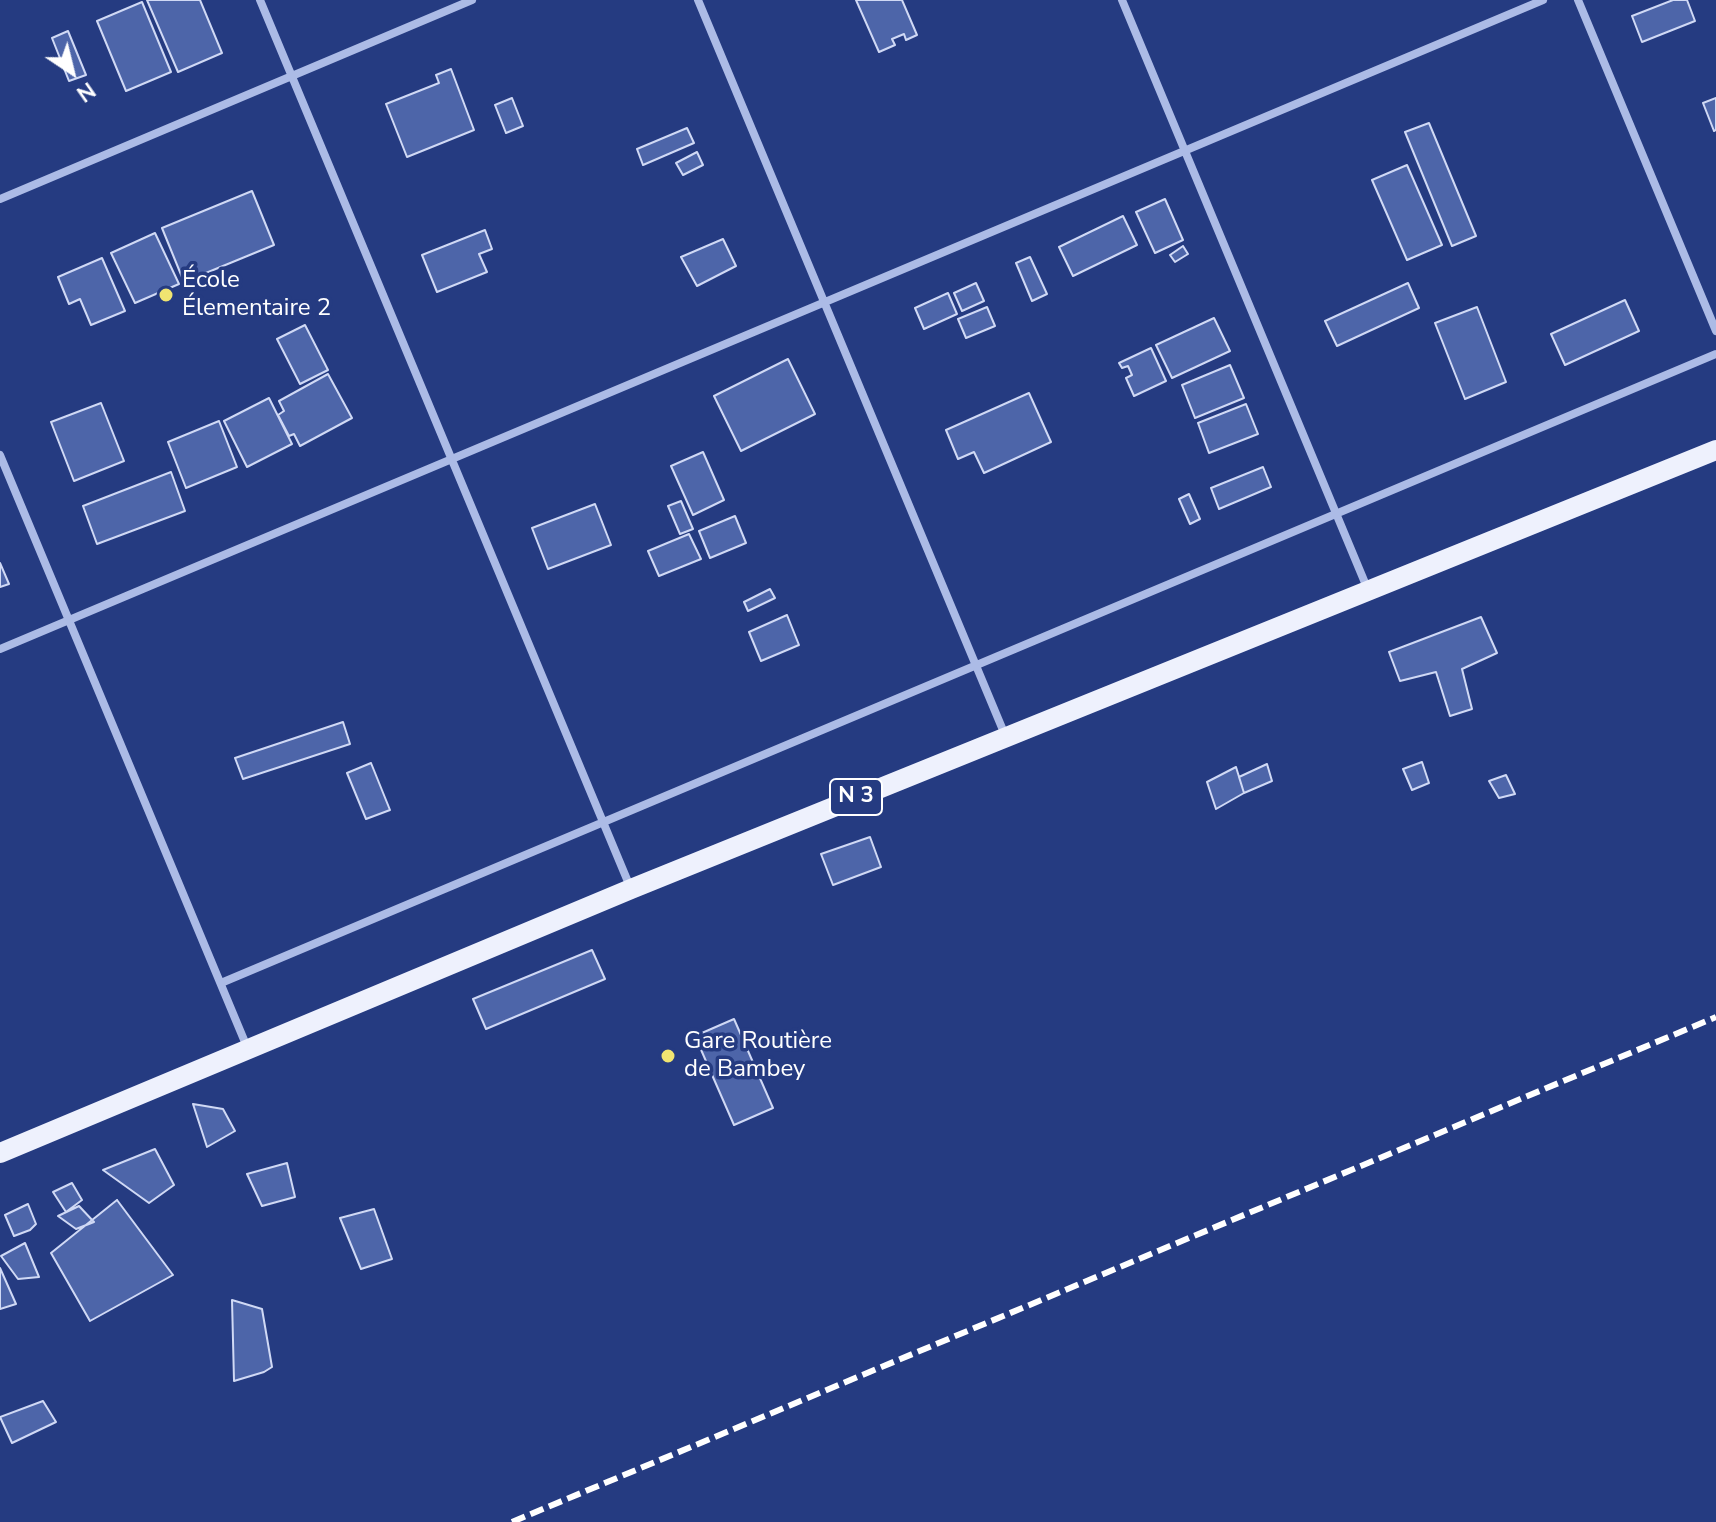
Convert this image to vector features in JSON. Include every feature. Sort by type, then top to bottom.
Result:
[{"type":"main road","name":"N 3","points":[[0,1153],[631,889],[1716,450]]},
{"type":"street","points":[[260,0],[631,889]]},
{"type":"street","points":[[0,199],[472,0]]},
{"type":"street","points":[[698,0],[1006,736]]},
{"type":"street","points":[[1122,0],[1368,590]]},
{"type":"street","points":[[0,649],[1543,0]]},
{"type":"street","points":[[1578,0],[1716,331]]},
{"type":"street","points":[[221,983],[1716,354]]},
{"type":"street","points":[[0,455],[248,1048]]},
{"type":"building","points":[[147,0],[200,0],[222,53],[178,72]]},
{"type":"building","points":[[856,0],[902,0],[917,35],[906,40],[904,34],[892,39],[895,45],[879,52]]},
{"type":"building","points":[[1673,0],[1687,0],[1695,21],[1642,42],[1632,16]]},
{"type":"building","points":[[142,2],[171,72],[126,91],[97,21]]},
{"type":"building","points":[[68,31],[86,75],[69,81],[52,38]]},
{"type":"building","points":[[451,69],[474,130],[407,157],[386,104],[439,83],[436,75]]},
{"type":"building","points":[[512,98],[523,126],[506,133],[495,105]]},
{"type":"building","points":[[1716,98],[1716,130],[1714,131],[1703,103]]},
{"type":"building","points":[[1429,123],[1476,236],[1452,246],[1405,132]]},
{"type":"building","points":[[687,128],[694,143],[643,165],[637,149]]},
{"type":"building","points":[[697,152],[703,165],[683,175],[676,163]]},
{"type":"building","points":[[1407,165],[1442,245],[1407,260],[1372,180]]},
{"type":"building","points":[[252,191],[274,245],[184,282],[162,228]]},
{"type":"building","points":[[1165,199],[1183,240],[1155,253],[1136,212]]},
{"type":"building","points":[[1123,216],[1137,245],[1073,276],[1059,247]]},
{"type":"building","points":[[485,230],[492,249],[479,254],[487,272],[437,292],[422,255]]},
{"type":"building","points":[[155,233],[179,284],[135,303],[111,253]]},
{"type":"building","points":[[723,239],[736,266],[697,286],[681,257]]},
{"type":"building","points":[[1183,246],[1188,254],[1175,262],[1170,255]]},
{"type":"building","points":[[1030,257],[1047,294],[1032,301],[1016,263]]},
{"type":"building","points":[[102,258],[125,311],[91,325],[80,299],[69,304],[58,277]]},
{"type":"building","points":[[976,283],[984,301],[962,311],[954,293]]},
{"type":"building","points":[[1408,283],[1419,308],[1337,346],[1325,321]]},
{"type":"building","points":[[948,293],[957,314],[924,329],[915,308]]},
{"type":"building","points":[[1625,300],[1639,331],[1565,365],[1551,334]]},
{"type":"building","points":[[987,307],[995,326],[966,338],[958,319]]},
{"type":"building","points":[[1477,307],[1506,382],[1465,399],[1435,323]]},
{"type":"building","points":[[1214,318],[1230,351],[1172,378],[1156,345]]},
{"type":"building","points":[[305,325],[328,370],[300,384],[277,339]]},
{"type":"building","points":[[1151,348],[1166,381],[1134,396],[1126,378],[1132,375],[1128,366],[1122,368],[1119,363]]},
{"type":"building","points":[[788,359],[815,414],[741,451],[714,396]]},
{"type":"building","points":[[1230,365],[1244,398],[1195,418],[1182,385]]},
{"type":"building","points":[[328,374],[352,418],[300,446],[294,434],[289,436],[278,415],[284,411],[279,401]]},
{"type":"building","points":[[1029,393],[1051,442],[984,473],[974,452],[958,459],[946,430]]},
{"type":"building","points":[[269,398],[292,444],[247,467],[224,421]]},
{"type":"building","points":[[101,403],[124,461],[74,481],[51,422]]},
{"type":"building","points":[[1246,404],[1258,434],[1209,453],[1198,423]]},
{"type":"building","points":[[219,421],[237,467],[186,488],[168,442]]},
{"type":"building","points":[[703,452],[724,500],[693,515],[671,466]]},
{"type":"building","points":[[1263,467],[1271,487],[1219,509],[1211,488]]},
{"type":"building","points":[[171,472],[185,511],[97,544],[83,506]]},
{"type":"building","points":[[1189,494],[1200,519],[1190,524],[1179,499]]},
{"type":"building","points":[[681,501],[693,529],[680,534],[668,506]]},
{"type":"building","points":[[595,504],[611,545],[548,569],[532,528]]},
{"type":"building","points":[[735,516],[746,543],[710,558],[699,531]]},
{"type":"building","points":[[689,534],[701,559],[659,576],[648,551]]},
{"type":"building","points":[[0,563],[9,584],[0,587]]},
{"type":"building","points":[[770,589],[775,598],[748,611],[744,602]]},
{"type":"building","points":[[787,615],[799,645],[761,661],[749,632]]},
{"type":"building","points":[[1481,617],[1497,653],[1462,669],[1472,709],[1450,716],[1436,672],[1400,681],[1389,652]]},
{"type":"building","points":[[343,722],[350,744],[243,779],[235,758]]},
{"type":"building","points":[[1422,762],[1429,783],[1412,790],[1403,769]]},
{"type":"building","points":[[371,763],[390,810],[366,819],[347,773]]},
{"type":"building","points":[[1267,764],[1272,781],[1244,793],[1239,777]]},
{"type":"building","points":[[1236,767],[1244,793],[1216,809],[1207,782]]},
{"type":"building","points":[[1506,775],[1515,794],[1499,798],[1489,781]]},
{"type":"building","points":[[870,837],[881,867],[833,885],[821,854]]},
{"type":"building","points":[[592,950],[605,979],[486,1029],[473,999]]},
{"type":"building","points":[[734,1019],[773,1108],[734,1125],[695,1036]]},
{"type":"building","points":[[193,1104],[223,1109],[235,1131],[207,1147]]},
{"type":"building","points":[[155,1149],[174,1185],[149,1203],[103,1170]]},
{"type":"building","points":[[287,1163],[295,1197],[262,1206],[247,1174]]},
{"type":"building","points":[[72,1183],[82,1200],[66,1212],[53,1192]]},
{"type":"building","points":[[117,1200],[173,1275],[90,1321],[51,1253]]},
{"type":"building","points":[[28,1204],[36,1224],[14,1236],[5,1215]]},
{"type":"building","points":[[79,1206],[94,1222],[76,1229],[58,1216]]},
{"type":"building","points":[[374,1209],[392,1259],[361,1269],[340,1218]]},
{"type":"building","points":[[25,1243],[39,1277],[18,1279],[1,1256]]},
{"type":"building","points":[[0,1268],[16,1304],[0,1309]]},
{"type":"building","points":[[232,1300],[262,1309],[272,1367],[234,1381]]},
{"type":"building","points":[[43,1401],[56,1422],[12,1443],[0,1417]]},
{"type":"railway","points":[[512,1522],[1716,1017]]},
{"type":"place","name":"École Élementaire 2","points":[[166,295]]},
{"type":"place","name":"Gare Routière de Bambey","points":[[668,1056]]}]
